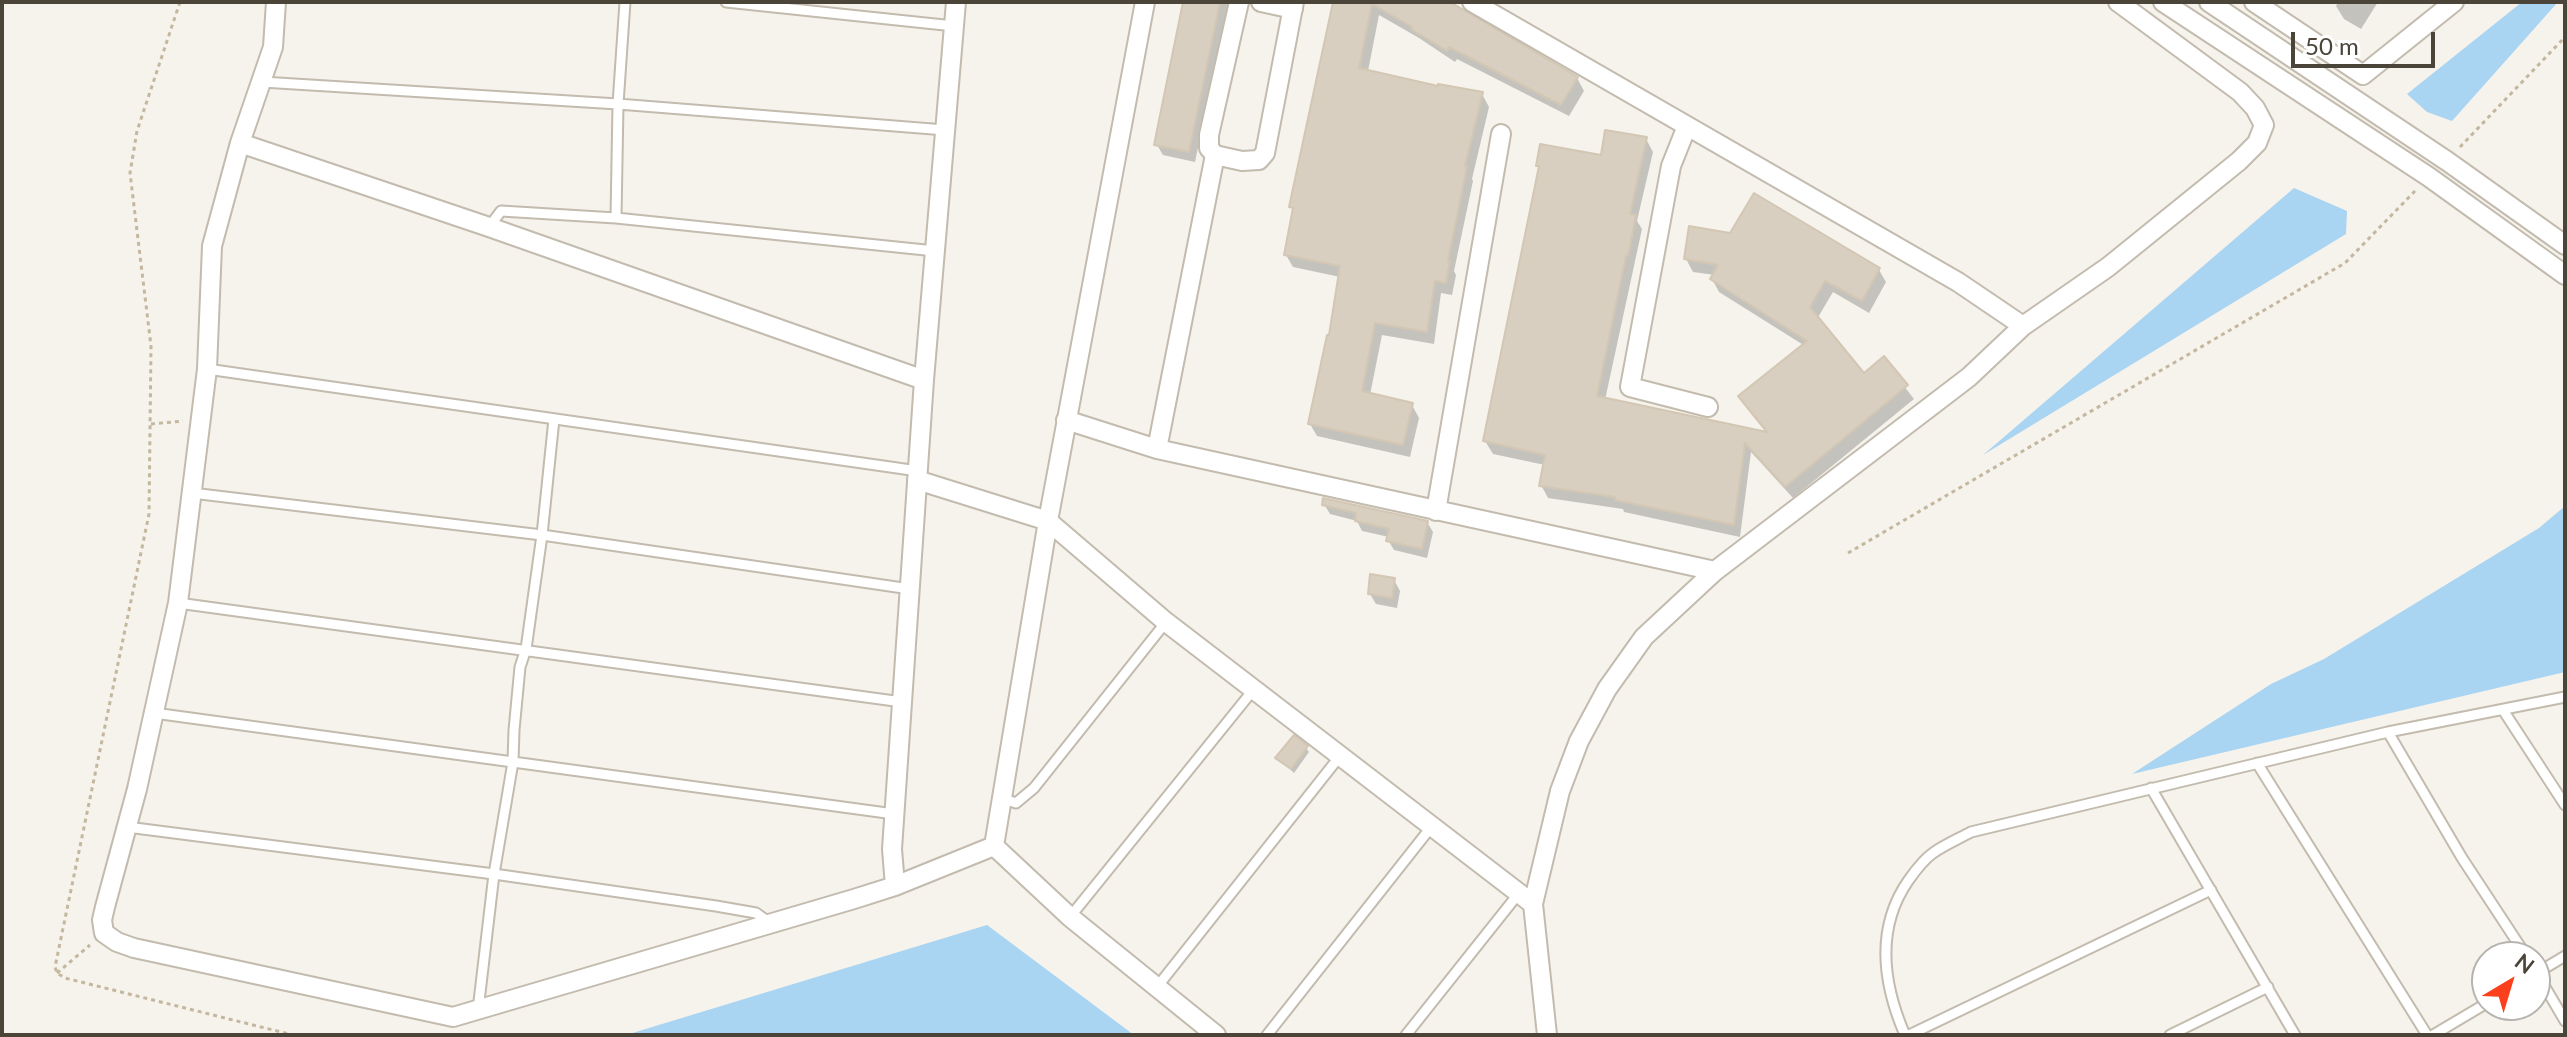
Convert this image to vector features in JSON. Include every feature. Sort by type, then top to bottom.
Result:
[{"type":"street","points":[[276,2],[273,47],[240,143],[212,246],[207,369],[178,603],[127,827],[102,920],[104,933],[134,948],[453,1017],[895,886],[994,846]]},
{"type":"street","points":[[895,886],[892,849],[894,814],[924,380],[956,2]]},
{"type":"street","points":[[994,846],[1066,420],[1145,2]]},
{"type":"street","points":[[1239,2],[1209,135],[1209,148],[1215,155],[1242,161],[1259,160],[1265,153],[1294,5],[1261,2]]},
{"type":"street","points":[[1472,2],[1958,282],[2023,326]]},
{"type":"street","points":[[1547,1035],[1526,899],[1579,741],[1607,689],[1644,637],[1715,571],[1969,377],[2023,326],[2108,267],[2257,143],[2264,125],[2255,108],[2240,92],[2118,2]]},
{"type":"street","points":[[2163,2],[2429,177],[2565,275]]},
{"type":"street","points":[[2209,2],[2447,161],[2565,245]]},
{"type":"street","points":[[2254,2],[2363,75],[2454,2]]},
{"type":"street","points":[[1687,126],[1671,166],[1630,387],[1708,407]]},
{"type":"street","points":[[1436,511],[1501,134]]},
{"type":"street","points":[[240,143],[924,380]]},
{"type":"street","points":[[1157,449],[1215,155]]},
{"type":"street","points":[[1066,420],[1157,449],[1715,571]]},
{"type":"street","points":[[918,476],[1048,521],[1166,622],[1526,899]]},
{"type":"street","points":[[994,846],[1070,917],[1216,1035]]},
{"type":"lane","points":[[616,218],[618,104],[625,2]]},
{"type":"lane","points":[[726,2],[954,26]]},
{"type":"lane","points":[[262,82],[618,104],[945,130]]},
{"type":"lane","points":[[489,227],[501,211],[616,218],[935,251]]},
{"type":"lane","points":[[207,369],[918,476]]},
{"type":"lane","points":[[478,1012],[494,874],[513,762],[519,683],[542,535],[554,419]]},
{"type":"lane","points":[[192,493],[542,535],[910,589]]},
{"type":"lane","points":[[178,603],[902,702]]},
{"type":"lane","points":[[1004,799],[1016,803],[1034,788],[1166,622]]},
{"type":"lane","points":[[1070,917],[1254,689]]},
{"type":"lane","points":[[2211,890],[1907,1035],[1887,985],[1886,943],[1892,914],[1905,886],[1930,854],[1971,832],[2388,732],[2565,697]]},
{"type":"lane","points":[[2503,710],[2565,805]]},
{"type":"lane","points":[[154,713],[894,814]]},
{"type":"lane","points":[[2388,732],[2462,858],[2516,941]]},
{"type":"lane","points":[[1157,987],[1340,756]]},
{"type":"lane","points":[[2257,763],[2430,1035],[2471,1012]]},
{"type":"lane","points":[[2151,788],[2295,1035]]},
{"type":"lane","points":[[1267,1035],[1432,826]]},
{"type":"lane","points":[[127,827],[494,874],[756,913],[771,924]]},
{"type":"lane","points":[[1406,1035],[1526,899]]},
{"type":"lane","points":[[2170,1035],[2268,987]]},
{"type":"lane","points":[[2551,997],[2565,1021]]},
{"type":"path","points":[[180,2],[137,131],[130,173],[151,346],[149,514],[55,967],[57,973],[77,981],[293,1035]]},
{"type":"path","points":[[2447,161],[2565,37]]},
{"type":"path","points":[[1848,553],[2345,263],[2429,177]]},
{"type":"path","points":[[151,424],[201,419]]},
{"type":"path","points":[[57,973],[104,933]]},
{"type":"water","points":[[2522,2],[2558,2],[2452,121],[2427,112],[2407,94]]},
{"type":"water","points":[[2294,188],[2347,211],[2346,234],[1983,455]]},
{"type":"water","points":[[2565,506],[2565,672],[2132,774],[2271,684],[2324,659],[2539,528]]},
{"type":"water","points":[[987,925],[1134,1035],[626,1035]]},
{"type":"building","points":[[1183,2],[1220,2],[1189,152],[1154,145]]},
{"type":"building","points":[[1333,2],[1450,2],[1578,77],[1561,105],[1449,47],[1447,51],[1372,4],[1359,68],[1438,86],[1483,92],[1465,166],[1446,283],[1435,281],[1427,332],[1375,323],[1362,391],[1413,403],[1403,445],[1308,424],[1329,335],[1340,266],[1284,255],[1293,208],[1289,207]]},
{"type":"building","points":[[1605,130],[1647,137],[1630,214],[1636,215],[1597,396],[1767,432],[1738,396],[1807,341],[1710,279],[1718,265],[1684,259],[1689,226],[1730,233],[1754,193],[1880,268],[1862,301],[1825,281],[1810,307],[1864,373],[1884,356],[1908,385],[1785,487],[1745,443],[1734,525],[1615,500],[1615,497],[1539,486],[1545,455],[1483,441],[1539,166],[1536,166],[1540,144],[1601,155]]},
{"type":"building","points":[[1323,498],[1428,521],[1422,549],[1386,541],[1389,529],[1355,521],[1356,513],[1322,505]]},
{"type":"building","points":[[1370,574],[1395,578],[1392,598],[1368,594]]},
{"type":"building","points":[[1294,735],[1308,746],[1291,769],[1275,758]]}]
